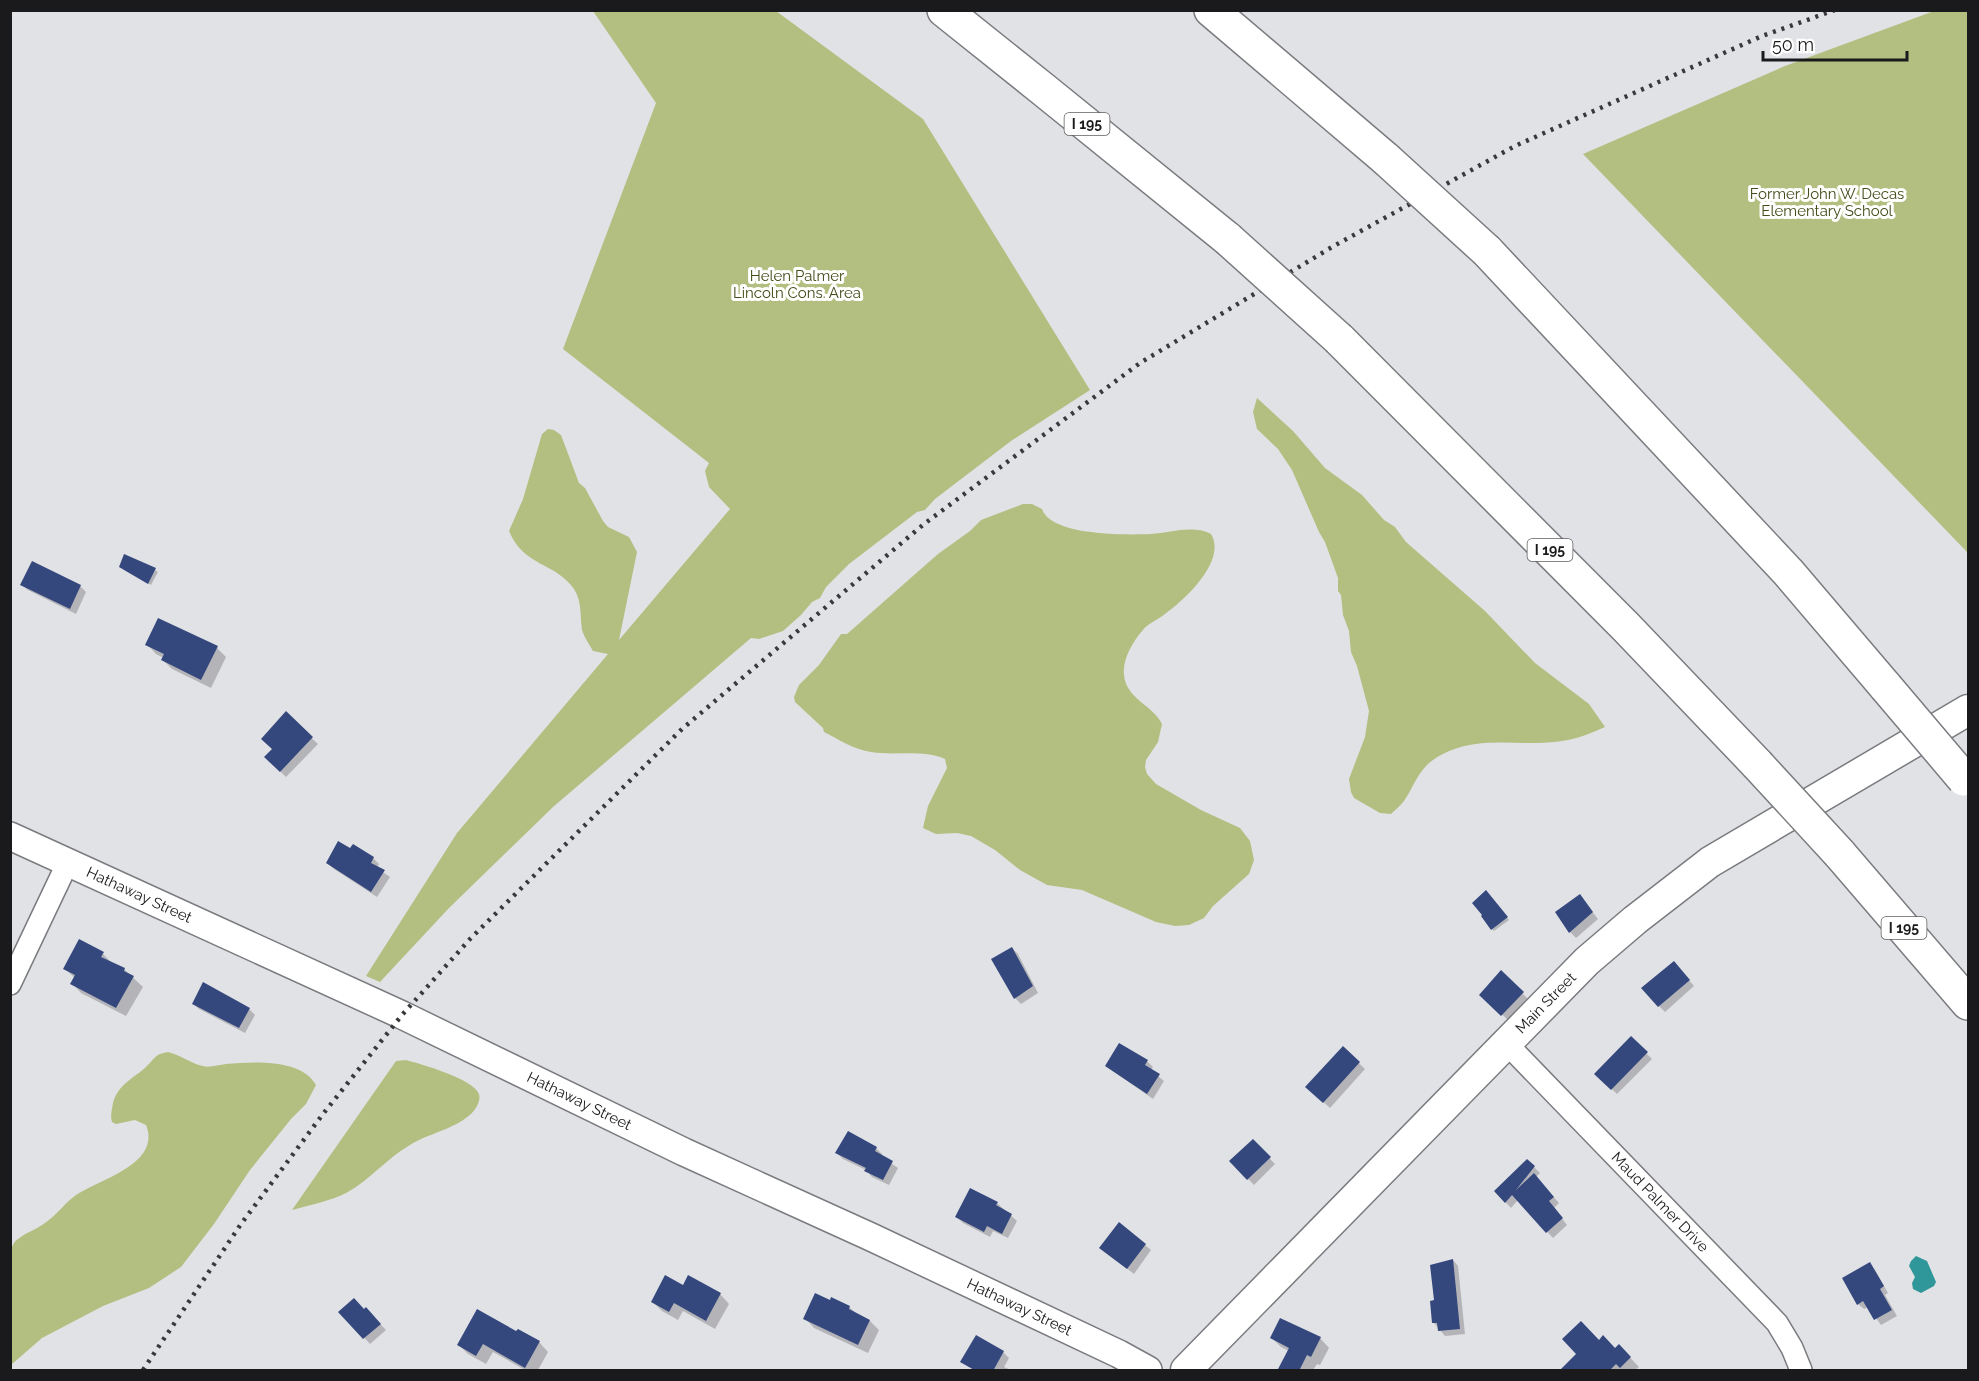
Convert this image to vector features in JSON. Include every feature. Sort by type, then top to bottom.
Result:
[{"type":"highway","name":"I 195","points":[[944,10],[1228,239],[1339,339],[1626,627],[1757,764],[1839,854],[1968,1003]]},
{"type":"highway","points":[[1211,10],[1386,159],[1487,251],[1788,573],[1966,781]]},
{"type":"main road","name":"Main Street","points":[[1185,1371],[1587,961],[1635,920],[1710,862],[1968,710]]},
{"type":"street","name":"Hathaway Street","points":[[10,836],[402,1015],[692,1156],[871,1237],[1119,1354],[1148,1371]]},
{"type":"street","points":[[10,984],[68,862]]},
{"type":"street","name":"Maud Palmer Drive","points":[[1507,1044],[1777,1323],[1792,1348],[1801,1371]]},
{"type":"green space","name":"Helen Palmer Lincoln Cons. Area","points":[[593,11],[776,11],[923,119],[1090,390],[1011,441],[935,499],[925,510],[917,512],[849,564],[826,587],[820,598],[812,602],[783,631],[759,639],[751,638],[553,807],[449,908],[380,982],[366,976],[457,833],[608,654],[593,651],[585,638],[582,630],[580,604],[574,589],[558,574],[523,551],[515,543],[509,531],[523,499],[542,434],[548,429],[561,435],[579,483],[585,488],[603,521],[608,527],[629,537],[637,552],[619,640],[730,509],[709,487],[705,471],[709,463],[563,349],[656,103]]},
{"type":"green space","name":"Former John W. Decas Elementary School","points":[[1934,11],[1968,11],[1968,553],[1583,154],[1785,66]]},
{"type":"green space","points":[[1257,398],[1293,431],[1325,468],[1362,495],[1384,520],[1395,527],[1406,542],[1485,611],[1535,663],[1589,704],[1605,727],[1562,741],[1480,744],[1449,751],[1424,768],[1404,801],[1391,814],[1380,813],[1354,798],[1349,779],[1365,737],[1369,711],[1351,652],[1349,631],[1343,615],[1341,595],[1338,591],[1338,578],[1325,542],[1292,470],[1278,449],[1257,429],[1253,412]]},
{"type":"green space","points":[[1023,504],[1032,504],[1042,509],[1048,518],[1059,524],[1090,532],[1151,534],[1192,530],[1211,534],[1214,555],[1202,578],[1174,607],[1145,628],[1129,651],[1124,669],[1126,683],[1130,690],[1158,717],[1162,724],[1158,742],[1146,760],[1147,774],[1156,784],[1201,810],[1240,828],[1250,841],[1254,860],[1249,874],[1213,906],[1204,918],[1189,925],[1175,926],[1156,922],[1082,890],[1047,885],[1020,870],[995,850],[971,836],[957,833],[936,834],[923,828],[928,806],[947,768],[945,759],[928,754],[880,753],[859,749],[824,732],[823,728],[795,702],[794,697],[799,685],[819,665],[841,634],[847,634],[938,554],[970,531],[981,520]]},
{"type":"green space","points":[[168,1052],[205,1067],[249,1063],[288,1066],[309,1076],[316,1085],[306,1104],[250,1170],[214,1224],[181,1267],[149,1288],[103,1306],[42,1338],[11,1365],[10,1250],[17,1240],[47,1221],[76,1195],[128,1167],[146,1149],[148,1138],[146,1125],[135,1120],[116,1124],[112,1122],[113,1103],[118,1091],[126,1083],[157,1056]]},
{"type":"green space","points":[[406,1060],[446,1073],[475,1088],[479,1094],[479,1102],[475,1110],[457,1124],[402,1150],[348,1192],[292,1210],[396,1061]]},
{"type":"water","points":[[1916,1256],[1927,1261],[1936,1282],[1934,1286],[1921,1293],[1913,1289],[1912,1283],[1915,1277],[1909,1266]]},
{"type":"building","points":[[124,554],[156,568],[148,584],[119,567]]},
{"type":"building","points":[[32,561],[81,585],[70,609],[20,585]]},
{"type":"building","points":[[158,618],[218,646],[201,680],[161,660],[164,654],[145,645]]},
{"type":"building","points":[[286,711],[313,737],[280,772],[264,757],[272,749],[261,739]]},
{"type":"building","points":[[338,841],[350,848],[353,844],[374,857],[371,863],[385,870],[371,892],[326,863]]},
{"type":"building","points":[[1486,890],[1508,917],[1491,930],[1472,903]]},
{"type":"building","points":[[1580,894],[1593,912],[1569,933],[1555,912]]},
{"type":"building","points":[[79,939],[104,952],[101,957],[125,968],[124,971],[134,976],[116,1008],[70,984],[75,975],[63,969]]},
{"type":"building","points":[[1012,947],[1033,986],[1014,999],[991,959]]},
{"type":"building","points":[[1674,961],[1690,980],[1658,1007],[1641,988]]},
{"type":"building","points":[[1501,970],[1524,992],[1501,1016],[1479,995]]},
{"type":"building","points":[[203,982],[250,1008],[239,1028],[192,1004]]},
{"type":"building","points":[[1631,1036],[1648,1052],[1611,1090],[1594,1074]]},
{"type":"building","points":[[1119,1043],[1148,1060],[1145,1065],[1160,1074],[1147,1094],[1105,1066]]},
{"type":"building","points":[[1343,1046],[1360,1062],[1323,1103],[1305,1087]]},
{"type":"building","points":[[848,1131],[877,1147],[875,1151],[893,1161],[883,1180],[864,1171],[866,1168],[835,1153]]},
{"type":"building","points":[[1253,1139],[1271,1157],[1247,1180],[1229,1161]]},
{"type":"building","points":[[1527,1159],[1535,1166],[1516,1190],[1534,1173],[1554,1197],[1549,1201],[1563,1218],[1546,1233],[1512,1195],[1505,1203],[1494,1191]]},
{"type":"building","points":[[970,1188],[998,1202],[996,1205],[1012,1214],[1002,1234],[987,1226],[984,1232],[955,1217]]},
{"type":"building","points":[[1119,1222],[1146,1244],[1127,1269],[1099,1248]]},
{"type":"building","points":[[1453,1259],[1460,1329],[1438,1331],[1437,1323],[1432,1323],[1430,1301],[1434,1300],[1430,1265]]},
{"type":"building","points":[[1870,1262],[1884,1286],[1880,1289],[1892,1310],[1874,1320],[1863,1301],[1857,1305],[1842,1278]]},
{"type":"building","points":[[665,1275],[683,1285],[688,1275],[721,1293],[706,1321],[674,1303],[669,1312],[651,1302]]},
{"type":"building","points":[[815,1293],[830,1300],[831,1297],[850,1306],[849,1309],[870,1320],[858,1345],[803,1319]]},
{"type":"building","points":[[354,1298],[364,1309],[366,1307],[381,1324],[363,1339],[338,1312]]},
{"type":"building","points":[[477,1309],[516,1331],[518,1329],[540,1341],[525,1368],[483,1344],[476,1356],[457,1345]]},
{"type":"building","points":[[1280,1318],[1321,1337],[1311,1357],[1307,1355],[1299,1371],[1277,1371],[1289,1348],[1270,1338]]},
{"type":"building","points":[[1581,1321],[1599,1340],[1603,1335],[1615,1348],[1619,1344],[1631,1357],[1620,1368],[1616,1364],[1609,1371],[1559,1371],[1576,1354],[1562,1339]]},
{"type":"building","points":[[976,1335],[1004,1351],[993,1371],[976,1371],[960,1362]]},
{"type":"railway","points":[[143,1370],[241,1224],[323,1114],[402,1015],[470,939],[682,729],[924,524],[1140,363],[1332,247],[1515,146],[1762,36],[1835,10]]}]
